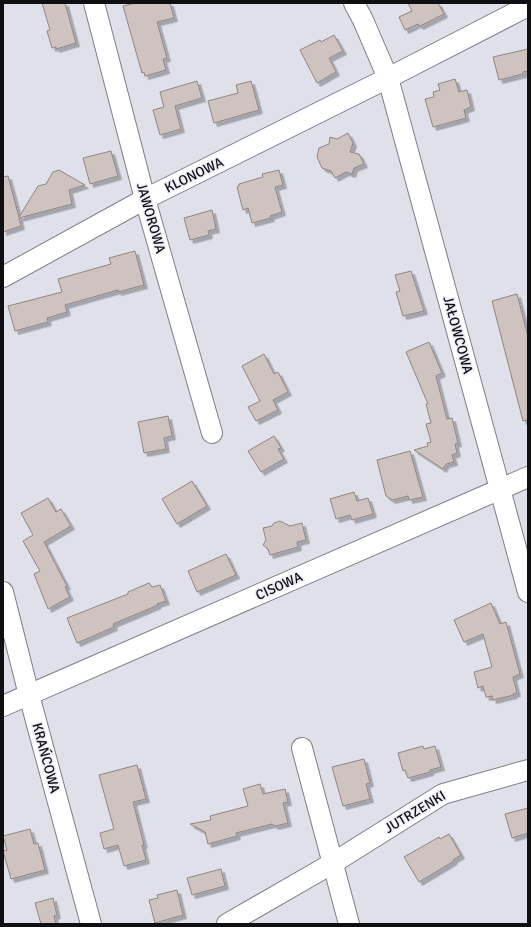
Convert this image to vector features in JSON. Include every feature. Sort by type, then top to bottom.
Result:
[{"type":"street","name":"JAWOROWA","points":[[94,3],[145,199],[212,433]]},
{"type":"street","points":[[354,3],[388,78]]},
{"type":"street","name":"KLONOWA","points":[[3,277],[145,199],[388,78],[528,6]]},
{"type":"street","name":"JAŁOWCOWA","points":[[388,78],[528,592]]},
{"type":"street","name":"CISOWA","points":[[3,706],[528,477]]},
{"type":"street","name":"KRAŃCOWA","points":[[3,592],[29,695],[91,924]]},
{"type":"street","points":[[302,748],[349,924]]},
{"type":"street","name":"JUTRZENKI","points":[[226,924],[333,863],[443,794],[528,770]]},
{"type":"building","points":[[42,3],[65,3],[76,43],[56,49],[56,47],[52,48],[47,31],[50,30]]},
{"type":"building","points":[[135,3],[170,3],[174,18],[157,22],[167,58],[163,59],[166,70],[145,76],[144,72],[142,73],[123,6]]},
{"type":"building","points":[[408,3],[438,3],[444,14],[420,26],[418,24],[405,30],[399,17],[412,11]]},
{"type":"building","points":[[334,35],[343,51],[329,58],[336,72],[317,83],[300,50]]},
{"type":"building","points":[[528,49],[528,71],[523,72],[523,74],[499,80],[493,57]]},
{"type":"building","points":[[455,79],[459,92],[467,90],[471,107],[464,110],[466,118],[433,127],[425,99],[434,97],[433,92],[440,90],[438,84]]},
{"type":"building","points":[[197,81],[202,98],[175,106],[181,129],[160,135],[153,110],[164,107],[160,92]]},
{"type":"building","points":[[251,81],[259,110],[214,123],[208,101],[238,93],[236,85]]},
{"type":"building","points":[[348,133],[353,143],[350,152],[359,154],[364,164],[354,168],[352,174],[346,172],[335,178],[331,171],[322,168],[317,157],[319,148],[329,144],[330,137],[337,139]]},
{"type":"building","points":[[111,151],[118,176],[90,184],[83,158]]},
{"type":"building","points":[[59,170],[85,185],[69,190],[72,204],[19,218],[21,226],[3,232],[3,177],[8,176],[19,217],[38,186],[46,184],[53,172]]},
{"type":"building","points":[[279,170],[283,185],[275,187],[282,212],[270,216],[271,218],[252,223],[248,208],[243,210],[237,187],[239,184],[263,177],[262,174]]},
{"type":"building","points":[[212,210],[216,229],[208,231],[209,235],[190,240],[184,218]]},
{"type":"building","points":[[135,251],[144,285],[118,292],[118,290],[65,305],[67,312],[47,318],[48,322],[15,331],[8,306],[62,292],[58,279],[111,264],[109,258]]},
{"type":"building","points":[[411,271],[424,311],[403,316],[396,292],[400,291],[395,275]]},
{"type":"building","points":[[517,294],[528,337],[528,420],[523,421],[492,301]]},
{"type":"building","points":[[429,342],[442,373],[436,376],[447,419],[452,418],[458,443],[455,444],[457,453],[452,455],[454,462],[446,464],[443,469],[414,450],[428,446],[427,443],[431,442],[426,424],[431,423],[426,404],[428,404],[406,352]]},
{"type":"building","points":[[264,354],[274,374],[278,372],[288,392],[273,400],[278,410],[256,421],[248,407],[260,401],[242,366]]},
{"type":"building","points":[[168,416],[172,436],[164,438],[166,449],[144,453],[138,422]]},
{"type":"building","points":[[274,436],[281,448],[278,449],[284,459],[261,472],[248,451]]},
{"type":"building","points":[[410,451],[423,497],[409,500],[408,496],[392,500],[386,496],[377,460]]},
{"type":"building","points":[[192,481],[207,506],[177,524],[162,499]]},
{"type":"building","points":[[354,492],[357,501],[368,498],[373,514],[352,520],[350,515],[336,519],[330,499]]},
{"type":"building","points":[[48,498],[56,512],[61,509],[71,526],[44,542],[67,586],[65,587],[70,597],[48,609],[34,574],[40,571],[23,541],[33,535],[21,513]]},
{"type":"building","points":[[280,521],[290,526],[302,523],[306,540],[297,542],[298,547],[270,555],[268,549],[263,545],[266,540],[263,528],[272,526],[274,523]]},
{"type":"building","points":[[226,554],[236,575],[197,592],[188,571]]},
{"type":"building","points":[[149,583],[152,587],[160,585],[166,601],[113,624],[114,627],[77,643],[67,618],[128,594],[128,592]]},
{"type":"building","points":[[491,603],[500,624],[506,622],[520,674],[513,677],[517,693],[493,700],[492,696],[486,697],[483,686],[478,688],[474,672],[492,667],[483,634],[464,642],[454,620]]},
{"type":"building","points":[[423,746],[424,749],[435,746],[441,767],[430,770],[430,772],[408,778],[405,770],[403,771],[398,753]]},
{"type":"building","points":[[364,759],[370,783],[366,784],[370,799],[343,806],[332,767]]},
{"type":"building","points":[[137,765],[146,799],[133,802],[144,845],[142,845],[146,860],[124,866],[118,845],[104,849],[100,833],[114,829],[99,775]]},
{"type":"building","points":[[260,784],[263,794],[285,789],[288,802],[283,803],[288,823],[275,826],[272,824],[236,833],[237,836],[208,844],[205,832],[190,824],[211,820],[210,816],[248,806],[243,789]]},
{"type":"building","points":[[528,808],[528,833],[512,838],[505,814]]},
{"type":"building","points":[[30,829],[34,844],[38,843],[45,870],[11,879],[3,851],[7,850],[3,836]]},
{"type":"building","points":[[449,834],[461,855],[453,860],[454,861],[419,882],[404,857],[439,837],[440,839]]},
{"type":"building","points":[[221,869],[225,886],[192,895],[187,878]]},
{"type":"building","points":[[177,890],[183,915],[155,923],[149,900],[158,898],[157,895]]},
{"type":"building","points":[[53,898],[57,915],[54,916],[56,924],[41,924],[35,903]]}]
